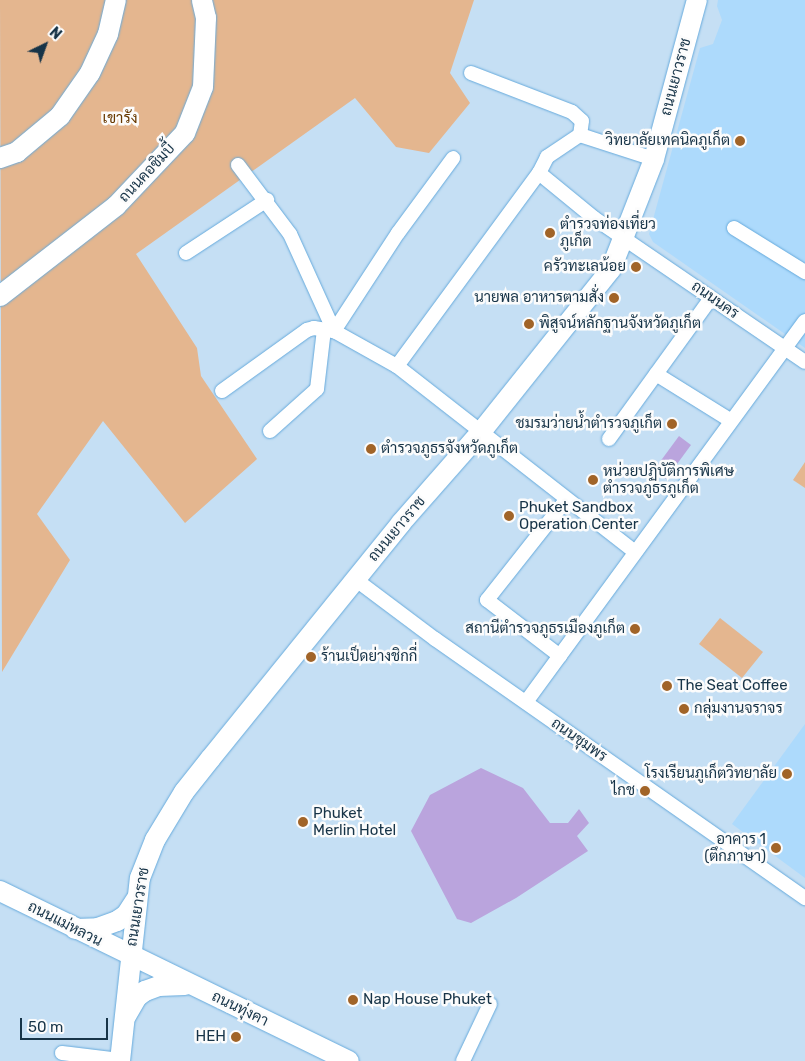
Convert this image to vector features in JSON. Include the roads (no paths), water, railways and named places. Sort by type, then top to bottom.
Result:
[{"type":"main road","points":[[0,158],[17,152],[60,116],[90,73],[108,34],[116,0]]},
{"type":"main road","name":"ถนนคอซิมบี้","points":[[0,296],[116,206],[185,133],[203,87],[206,18],[202,0]]},
{"type":"main road","name":"ถนนเยาวราช","points":[[120,1060],[138,897],[148,854],[184,792],[355,579],[481,432],[601,285],[626,237],[654,159],[697,0]]},
{"type":"main road","name":"ถนนแม่หลวน","points":[[0,891],[130,956]]},
{"type":"main road","points":[[74,929],[98,928],[117,921],[130,911],[138,897]]},
{"type":"main road","name":"ถนนทุ่งคา","points":[[130,956],[349,1061]]},
{"type":"main road","points":[[126,1016],[137,997],[145,991],[174,984],[192,986]]},
{"type":"street","points":[[471,73],[572,112],[582,121],[580,135]]},
{"type":"street","points":[[397,366],[539,173],[551,153],[580,135],[654,159]]},
{"type":"street","points":[[270,431],[317,389],[329,330],[453,158]]},
{"type":"street","points":[[238,165],[267,200],[290,234],[329,330]]},
{"type":"street","name":"ถนนนคร","points":[[539,173],[594,218],[626,237],[805,362]]},
{"type":"street","points":[[186,253],[267,200]]},
{"type":"street","points":[[734,228],[805,272]]},
{"type":"street","points":[[609,439],[711,298]]},
{"type":"street","points":[[526,702],[730,420],[805,321]]},
{"type":"street","points":[[222,391],[307,330],[329,330],[397,366],[566,500],[635,552]]},
{"type":"street","points":[[656,374],[730,420]]},
{"type":"street","points":[[560,656],[487,600],[566,500]]},
{"type":"street","name":"ถนนชุมพร","points":[[355,579],[805,898]]},
{"type":"street","points":[[463,1061],[490,1004]]},
{"type":"street","points":[[62,1053],[120,1060]]},
{"type":"place","name":"วิทยาลัยเทคนิคภูเก็ต","points":[[740,141]]},
{"type":"place","name":"ตำรวจท่องเที่ยว ภูเก็ต","points":[[550,233]]},
{"type":"place","name":"ครัวทะเลน้อย","points":[[636,267]]},
{"type":"place","name":"นายพล อาหารตามสั่ง","points":[[614,298]]},
{"type":"place","name":"พิสูจน์หลักฐานจังหวัดภูเก็ต","points":[[529,324]]},
{"type":"place","name":"ชมรมว่ายน้ำตำรวจภูเก็ต","points":[[672,424]]},
{"type":"place","name":"ตำรวจภูธรจังหวัดภูเก็ต","points":[[371,449]]},
{"type":"place","name":"หน่วยปฏิบัติการพิเศษ ตำรวจภูธรภูเก็ต","points":[[593,480]]},
{"type":"place","name":"Phuket Sandbox Operation Center","points":[[509,516]]},
{"type":"place","name":"สถานีตำรวจภูธรเมืองภูเก็ต","points":[[635,629]]},
{"type":"place","name":"ร้านเป็ดย่างชิกกี่","points":[[311,657]]},
{"type":"place","name":"The Seat Coffee","points":[[667,686]]},
{"type":"place","name":"กลุ่มงานจราจร","points":[[684,709]]},
{"type":"place","name":"โรงเรียนภูเก็ตวิทยาลัย","points":[[787,774]]},
{"type":"place","name":"ไกช","points":[[645,791]]},
{"type":"place","name":"Phuket Merlin Hotel","points":[[303,822]]},
{"type":"place","name":"อาคาร 1 (ตึกภาษา)","points":[[776,848]]},
{"type":"place","name":"Nap House Phuket","points":[[353,1000]]},
{"type":"place","name":"HEH","points":[[236,1037]]},
{"type":"park label","name":"เขารัง","points":[[120,119]]}]
